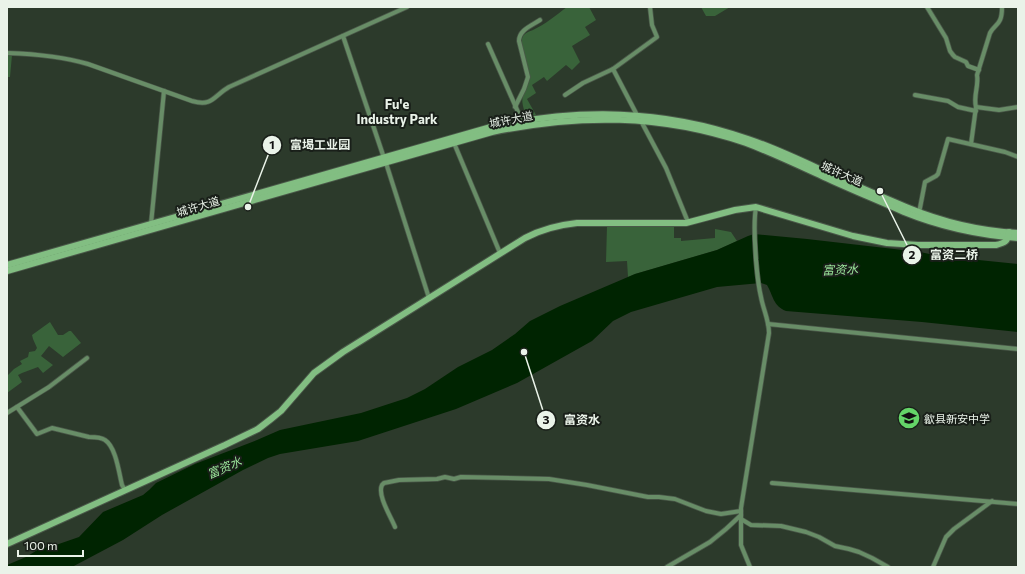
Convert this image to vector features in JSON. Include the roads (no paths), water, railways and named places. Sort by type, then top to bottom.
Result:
[{"type":"main road","name":"城许大道","points":[[7,271],[491,128],[547,117],[584,114],[616,114],[686,127],[732,139],[778,156],[924,220],[987,235],[1009,235],[1018,233]]},
{"type":"main road","name":"城许大道","points":[[7,265],[151,224],[492,132],[555,122],[600,119],[639,118],[687,122],[720,130],[785,153],[919,213],[961,225],[1018,238]]},
{"type":"main road","points":[[7,544],[225,445],[261,426],[281,411],[309,378],[354,343],[500,253],[545,228],[577,223],[641,222],[677,224],[735,210],[756,208],[853,236],[892,244],[996,245],[1005,243],[1009,235]]},
{"type":"street","points":[[7,53],[49,56],[79,61],[198,102],[207,102],[213,100],[220,92],[229,87],[407,7]]},
{"type":"street","points":[[565,95],[583,83],[613,69],[657,37],[652,25],[650,7]]},
{"type":"street","points":[[927,7],[946,38],[950,51],[953,55],[966,62],[968,66],[979,70]]},
{"type":"street","points":[[971,144],[976,109],[974,101],[978,81],[977,75],[990,33],[1001,18],[1002,7]]},
{"type":"street","points":[[516,107],[528,78],[519,36],[522,32],[540,20]]},
{"type":"street","points":[[343,36],[385,160],[429,298]]},
{"type":"street","points":[[488,44],[522,121]]},
{"type":"street","points":[[613,69],[666,168],[688,222]]},
{"type":"street","points":[[151,224],[164,91]]},
{"type":"street","points":[[915,95],[948,101],[958,107],[1003,110],[1018,107]]},
{"type":"street","points":[[919,213],[925,182],[938,174],[948,139],[1005,152],[1018,157]]},
{"type":"street","points":[[454,143],[500,253]]},
{"type":"street","points":[[750,567],[741,545],[741,515],[748,461],[769,333],[758,285],[754,233],[754,217],[756,208]]},
{"type":"street","points":[[768,324],[1018,349]]},
{"type":"street","points":[[7,413],[49,387],[87,358]]},
{"type":"street","points":[[17,407],[37,434],[52,428],[105,440],[113,452],[122,485],[125,490]]},
{"type":"street","points":[[395,527],[380,490],[384,483],[400,480],[437,479],[445,477],[454,479],[462,477],[554,479],[648,497],[675,499],[706,511],[723,514],[736,511],[751,525],[781,526],[806,532],[835,546],[859,552],[888,567]]},
{"type":"street","points":[[772,483],[1018,504]]},
{"type":"street","points":[[933,567],[946,537],[954,529],[992,502]]},
{"type":"street","points":[[667,567],[710,542],[741,515]]},
{"type":"water","points":[[754,234],[1018,264],[1018,332],[922,322],[786,311],[778,306],[767,285],[761,283],[717,287],[631,312],[613,321],[592,341],[517,383],[456,409],[358,441],[280,454],[268,458],[243,470],[162,515],[123,540],[72,567],[7,567],[7,565],[26,557],[39,549],[79,537],[103,512],[143,495],[156,483],[195,464],[280,430],[361,413],[407,398],[425,389],[458,367],[492,350],[515,334],[530,321],[560,306],[635,274],[717,250]]},
{"type":"place","name":"富资二桥","points":[[880,191]]},
{"type":"place","name":"富堨工业园","points":[[248,207]]},
{"type":"place","name":"富资水","points":[[524,352]]},
{"type":"place","name":"歙县新安中学","points":[[909,418]]},
{"type":"district","name":"Fu'e Industry Park","points":[[397,112]]}]
